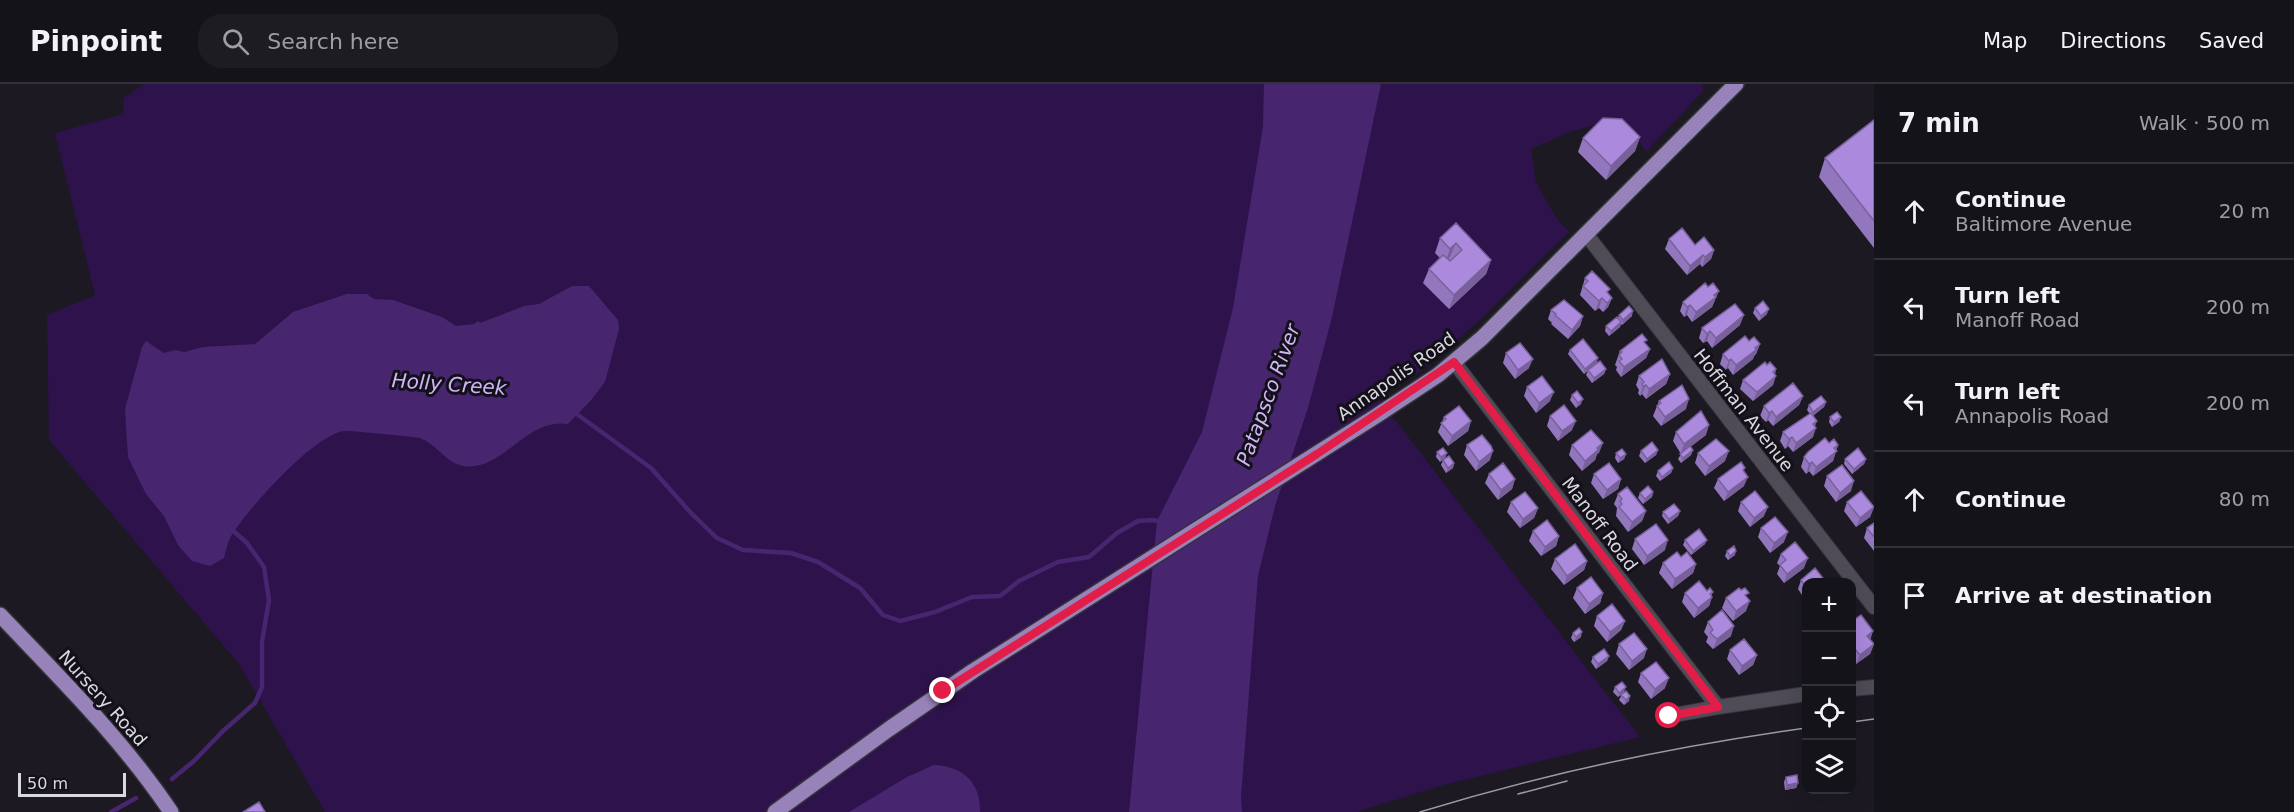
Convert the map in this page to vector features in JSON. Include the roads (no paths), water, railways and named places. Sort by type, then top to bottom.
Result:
[{"type":"main road","name":"Annapolis Road","points":[[775,812],[943,691],[1317,454],[1454,362],[1482,338],[1736,84]]},
{"type":"main road","name":"Nursery Road","points":[[0,615],[115,738],[171,812]]},
{"type":"street","name":"Hoffman Avenue","points":[[1586,234],[1874,607]]},
{"type":"street","name":"Manoff Road","points":[[1454,362],[1718,707]]},
{"type":"street","points":[[1856,689],[1874,687]]},
{"type":"street","points":[[1669,716],[1802,695]]},
{"type":"water","name":"Patapsco River","points":[[1264,84],[1381,84],[1332,317],[1308,408],[1275,506],[1258,576],[1241,797],[1242,812],[1129,812],[1157,521],[1202,432],[1233,308],[1263,127]]},
{"type":"water","points":[[572,286],[589,286],[618,320],[619,329],[605,382],[568,424],[542,427],[487,463],[475,466],[458,465],[420,438],[343,431],[315,446],[267,491],[233,533],[224,558],[210,566],[192,561],[178,545],[164,516],[146,494],[128,457],[125,409],[142,347],[146,341],[164,353],[175,350],[184,352],[203,347],[255,344],[293,312],[347,294],[367,294],[374,299],[393,300],[442,317],[456,326],[474,324],[524,306],[539,304]]},
{"type":"water","points":[[934,765],[961,772],[968,778],[977,792],[980,812],[849,812],[907,777]]},
{"type":"waterway","name":"Holly Creek","points":[[574,412],[651,468],[717,538],[743,550],[791,553],[818,562],[860,588],[883,615],[900,621],[935,612],[972,597],[1000,596],[1019,581],[1058,562],[1089,557],[1117,533],[1138,521],[1155,520],[1161,523]]},
{"type":"waterway","name":"Holly Creek","points":[[172,779],[255,703],[262,687],[262,642],[269,600],[264,567],[247,543],[230,528]]},
{"type":"waterway","name":"Holly Creek","points":[[111,812],[136,798]]},
{"type":"tram line","points":[[1856,721],[1874,719]]},
{"type":"tram line","points":[[1420,812],[1515,785],[1612,762],[1709,743],[1802,729]]},
{"type":"tram line","points":[[1518,794],[1567,781]]}]
